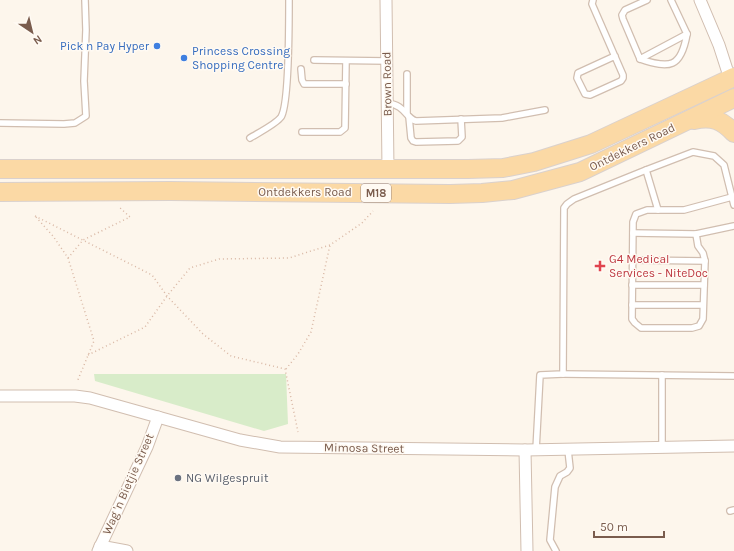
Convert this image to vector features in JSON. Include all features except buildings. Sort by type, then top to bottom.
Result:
[{"type":"main road","name":"Ontdekkers Road","points":[[0,169],[503,168],[534,162],[591,144],[733,75]]},
{"type":"main road","name":"Ontdekkers Road","points":[[0,192],[170,191],[450,194],[513,190],[580,172],[734,98]]},
{"type":"main road","points":[[678,125],[702,118],[711,118],[724,124],[734,133]]},
{"type":"street","name":"Brown Road","points":[[386,0],[388,169]]},
{"type":"street","points":[[700,0],[733,75]]},
{"type":"street","name":"Mimosa Street","points":[[0,396],[76,396],[90,398],[240,440],[280,447],[568,450],[734,446]]},
{"type":"street","name":"Wag 'n Bietjie Street","points":[[99,548],[147,448],[158,417]]},
{"type":"street","points":[[525,450],[527,551]]},
{"type":"street","points":[[99,548],[127,551]]},
{"type":"lane","points":[[0,123],[75,123],[86,116],[84,81],[86,30],[85,0]]},
{"type":"lane","points":[[250,138],[280,118],[283,113],[286,85],[289,0]]},
{"type":"lane","points":[[593,0],[592,4],[615,56],[623,75],[623,78],[620,81],[590,95],[585,94],[577,78],[578,73],[615,56]]},
{"type":"lane","points":[[647,0],[625,10],[622,15],[640,59],[659,65],[673,63],[682,53],[687,34],[670,0]]},
{"type":"lane","points":[[640,59],[687,34]]},
{"type":"lane","points":[[314,60],[387,61]]},
{"type":"lane","points":[[302,132],[340,132],[345,128],[346,61]]},
{"type":"lane","points":[[302,68],[302,80],[304,84],[346,84]]},
{"type":"lane","points":[[407,74],[408,115],[411,138],[413,141],[458,141],[462,137],[462,119]]},
{"type":"lane","points":[[388,103],[397,106],[416,121],[502,118],[545,110]]},
{"type":"lane","points":[[562,374],[564,208],[574,199],[693,152],[714,156],[724,165],[734,205]]},
{"type":"lane","points":[[646,170],[658,210]]},
{"type":"lane","points":[[696,234],[698,246],[703,253],[705,261],[702,323],[699,326],[692,328],[641,328],[632,319],[633,222],[636,214],[647,210],[684,210],[732,197]]},
{"type":"lane","points":[[633,233],[696,234],[734,226]]},
{"type":"lane","points":[[633,260],[705,261]]},
{"type":"lane","points":[[632,285],[704,285]]},
{"type":"lane","points":[[632,305],[703,306]]},
{"type":"lane","points":[[536,450],[540,375],[734,376]]},
{"type":"lane","points":[[662,375],[662,448]]},
{"type":"lane","points":[[556,551],[550,540],[555,487],[560,476],[567,472],[570,468],[568,450]]},
{"type":"path","points":[[88,355],[145,327],[167,296],[190,268],[219,259],[289,258],[330,245],[362,223],[373,211]]},
{"type":"path","points":[[77,382],[94,341],[68,258],[53,236],[35,216],[152,275],[167,296],[203,334],[231,356],[285,369]]},
{"type":"path","points":[[68,258],[83,240],[130,218]]},
{"type":"path","points":[[285,369],[298,354],[311,332],[330,245]]},
{"type":"path","points":[[285,369],[298,432]]},
{"type":"green space","points":[[94,374],[286,374],[288,424],[264,431],[95,381]]},
{"type":"place","name":"Pick n Pay Hyper","points":[[157,46]]},
{"type":"place","name":"Princess Crossing Shopping Centre","points":[[184,58]]},
{"type":"place","name":"G4 Medical Services - NiteDoc","points":[[600,266]]},
{"type":"place","name":"NG Wilgespruit","points":[[178,478]]}]
